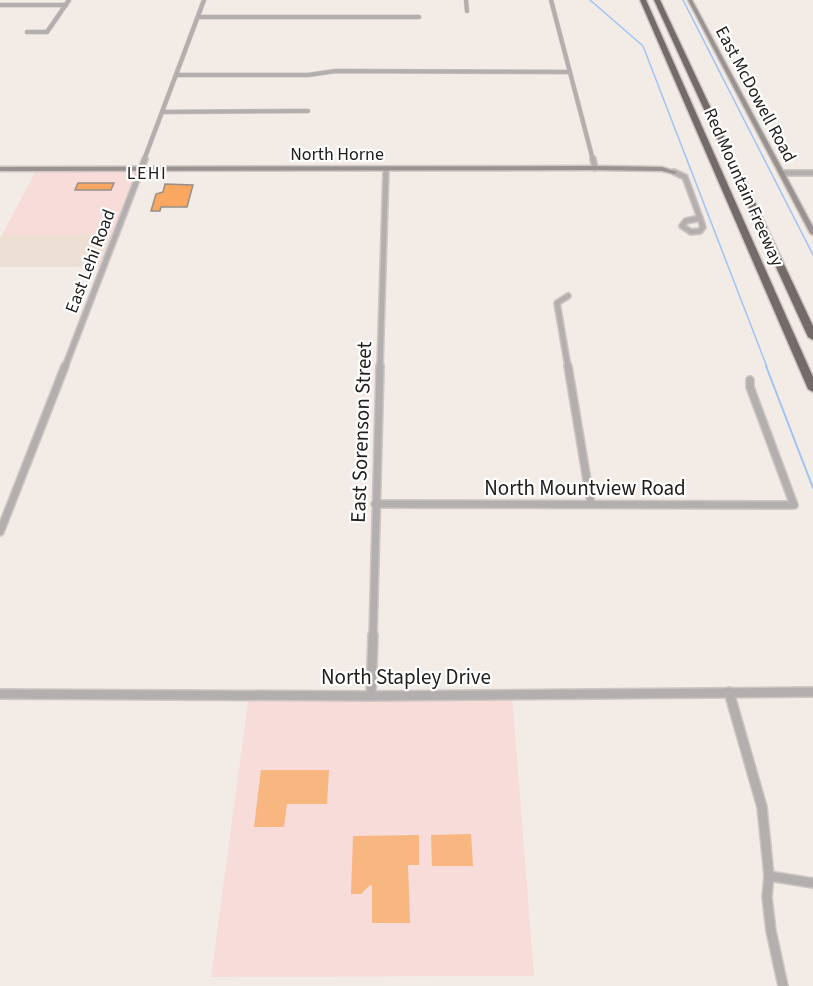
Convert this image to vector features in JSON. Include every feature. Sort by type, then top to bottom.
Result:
[{"type":"highway","name":"Red Mountain Freeway","points":[[643,0],[813,389]]},
{"type":"highway","name":"Red Mountain Freeway","points":[[657,0],[813,337]]},
{"type":"street","points":[[27,32],[47,32],[69,0]]},
{"type":"street","name":"East Lehi Road","points":[[0,532],[142,169],[204,0]]},
{"type":"street","points":[[466,0],[467,11]]},
{"type":"street","points":[[551,0],[595,168]]},
{"type":"street","name":"East McDowell Road","points":[[690,0],[813,233]]},
{"type":"street","points":[[0,5],[66,5]]},
{"type":"street","points":[[198,17],[418,17]]},
{"type":"street","points":[[177,75],[308,75],[336,71],[569,72]]},
{"type":"street","points":[[163,111],[308,111]]},
{"type":"street","name":"North Horne","points":[[0,169],[595,168],[662,169],[674,172]]},
{"type":"street","points":[[103,169],[130,172],[138,178]]},
{"type":"street","name":"East Sorenson Street","points":[[371,696],[386,169]]},
{"type":"street","points":[[674,172],[685,177],[700,218]]},
{"type":"street","points":[[782,173],[813,173]]},
{"type":"street","points":[[568,296],[557,303],[591,504]]},
{"type":"street","name":"North Mountview Road","points":[[375,504],[794,505],[750,387],[750,380]]},
{"type":"street","points":[[729,692],[762,807],[769,876],[767,897],[771,931],[783,986]]},
{"type":"street","name":"North Stapley Drive","points":[[0,694],[371,696],[813,692]]},
{"type":"street","points":[[769,876],[813,883]]},
{"type":"shaded area","points":[[37,169],[142,169],[117,234],[2,235]]},
{"type":"shaded area","points":[[117,234],[104,267],[0,267],[0,238],[2,235]]},
{"type":"shaded area","points":[[249,695],[512,695],[534,976],[211,977]]},
{"type":"shaded area","points":[[261,770],[329,770],[327,804],[287,804],[284,827],[254,827]]},
{"type":"shaded area","points":[[471,834],[473,866],[432,866],[431,835]]},
{"type":"shaded area","points":[[419,835],[419,865],[408,865],[410,923],[372,923],[372,885],[361,894],[351,894],[353,836]]},
{"type":"building","points":[[78,183],[114,183],[111,190],[75,190]]},
{"type":"building","points":[[165,184],[193,185],[187,207],[161,207],[160,211],[151,211],[156,194],[163,192]]},
{"type":"waterway","points":[[590,0],[643,46],[767,367]]},
{"type":"waterway","points":[[683,0],[813,255]]},
{"type":"waterway","points":[[766,366],[813,488]]},
{"type":"district","name":"LEHI","points":[[147,173]]}]
